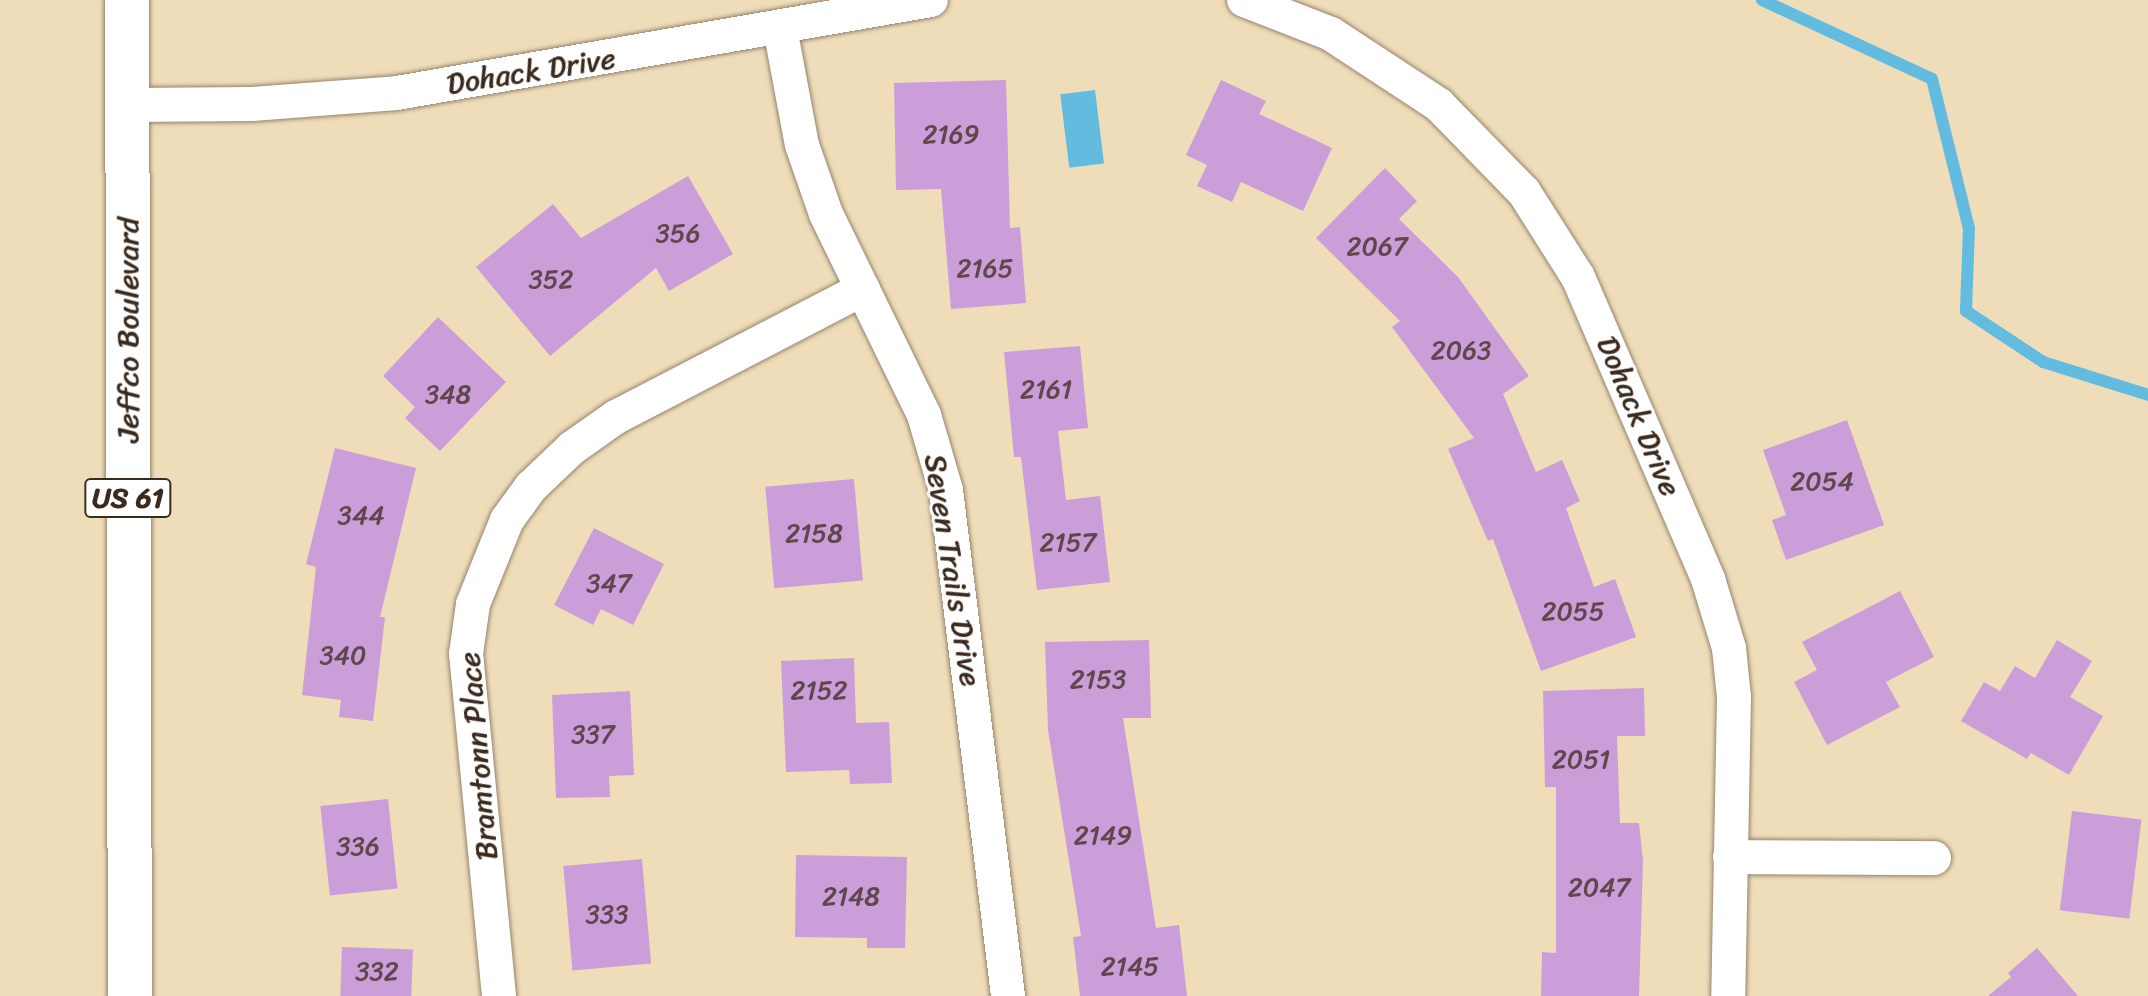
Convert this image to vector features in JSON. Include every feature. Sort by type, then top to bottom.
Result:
[{"type":"main road","name":"Jeffco Boulevard","points":[[127,0],[130,996]]},
{"type":"street","name":"Dohack Drive","points":[[128,105],[252,104],[397,93],[931,0]]},
{"type":"street","name":"Dohack Drive","points":[[1244,0],[1331,34],[1439,105],[1496,159],[1556,236],[1603,332],[1708,579],[1729,648],[1734,697],[1728,996]]},
{"type":"street","name":"Seven Trails Drive","points":[[780,28],[802,145],[826,214],[924,415],[946,490],[1008,996]]},
{"type":"street","name":"Bramtonn Place","points":[[499,996],[466,654],[473,604],[507,520],[531,487],[572,448],[616,417],[863,289]]},
{"type":"street","points":[[1730,857],[1934,858]]},
{"type":"water","points":[[1095,90],[1104,163],[1069,168],[1060,94]]},
{"type":"building","points":[[1006,80],[1010,228],[1020,227],[1026,303],[951,309],[941,189],[896,190],[894,83]]},
{"type":"building","points":[[1221,80],[1266,101],[1259,114],[1332,148],[1303,211],[1241,182],[1232,202],[1197,186],[1207,165],[1186,155]]},
{"type":"building","points":[[1385,168],[1417,201],[1399,219],[1458,277],[1529,376],[1503,394],[1536,472],[1562,460],[1580,501],[1566,508],[1594,587],[1615,579],[1636,637],[1541,671],[1493,539],[1488,541],[1448,449],[1474,438],[1392,327],[1400,321],[1316,238]]},
{"type":"building","points":[[688,176],[733,254],[669,291],[656,268],[550,356],[476,267],[553,204],[581,238]]},
{"type":"building","points":[[438,317],[506,382],[440,451],[405,418],[415,407],[383,376]]},
{"type":"building","points":[[1080,346],[1088,428],[1058,431],[1066,500],[1100,496],[1110,582],[1037,590],[1021,457],[1014,457],[1004,352]]},
{"type":"building","points":[[1847,420],[1884,525],[1786,560],[1772,520],[1786,515],[1763,450]]},
{"type":"building","points":[[335,448],[416,468],[380,617],[385,617],[373,721],[339,717],[341,700],[302,695],[316,567],[306,564]]},
{"type":"building","points":[[854,479],[863,581],[774,588],[765,487]]},
{"type":"building","points":[[594,528],[664,564],[633,625],[601,609],[593,625],[554,605]]},
{"type":"building","points":[[1900,591],[1934,657],[1886,682],[1900,707],[1827,745],[1794,682],[1817,670],[1802,642]]},
{"type":"building","points":[[1149,640],[1151,718],[1123,718],[1156,928],[1179,925],[1187,996],[1080,996],[1073,937],[1081,936],[1048,730],[1045,642]]},
{"type":"building","points":[[2057,640],[2092,661],[2070,697],[2103,716],[2069,775],[2031,753],[2027,759],[1961,721],[1984,682],[2000,691],[2015,666],[2035,678]]},
{"type":"building","points":[[854,658],[856,723],[889,722],[892,783],[850,784],[849,770],[786,772],[781,661]]},
{"type":"building","points":[[1644,688],[1645,736],[1617,736],[1620,823],[1639,823],[1643,861],[1639,996],[1541,996],[1542,952],[1556,953],[1556,787],[1545,787],[1543,691]]},
{"type":"building","points":[[630,691],[634,775],[609,776],[610,797],[556,798],[552,695]]},
{"type":"building","points":[[388,799],[397,889],[330,896],[320,806]]},
{"type":"building","points":[[2072,811],[2141,820],[2129,919],[2060,910]]},
{"type":"building","points":[[796,855],[907,857],[905,948],[867,948],[867,938],[795,937]]},
{"type":"building","points":[[642,859],[651,964],[572,970],[563,866]]},
{"type":"building","points":[[342,947],[413,949],[411,996],[340,996]]},
{"type":"building","points":[[2037,948],[2078,996],[1988,996],[2011,977],[2008,973]]},
{"type":"waterway","points":[[1762,0],[1932,79],[1969,228],[1966,311],[2043,362],[2148,395]]}]
